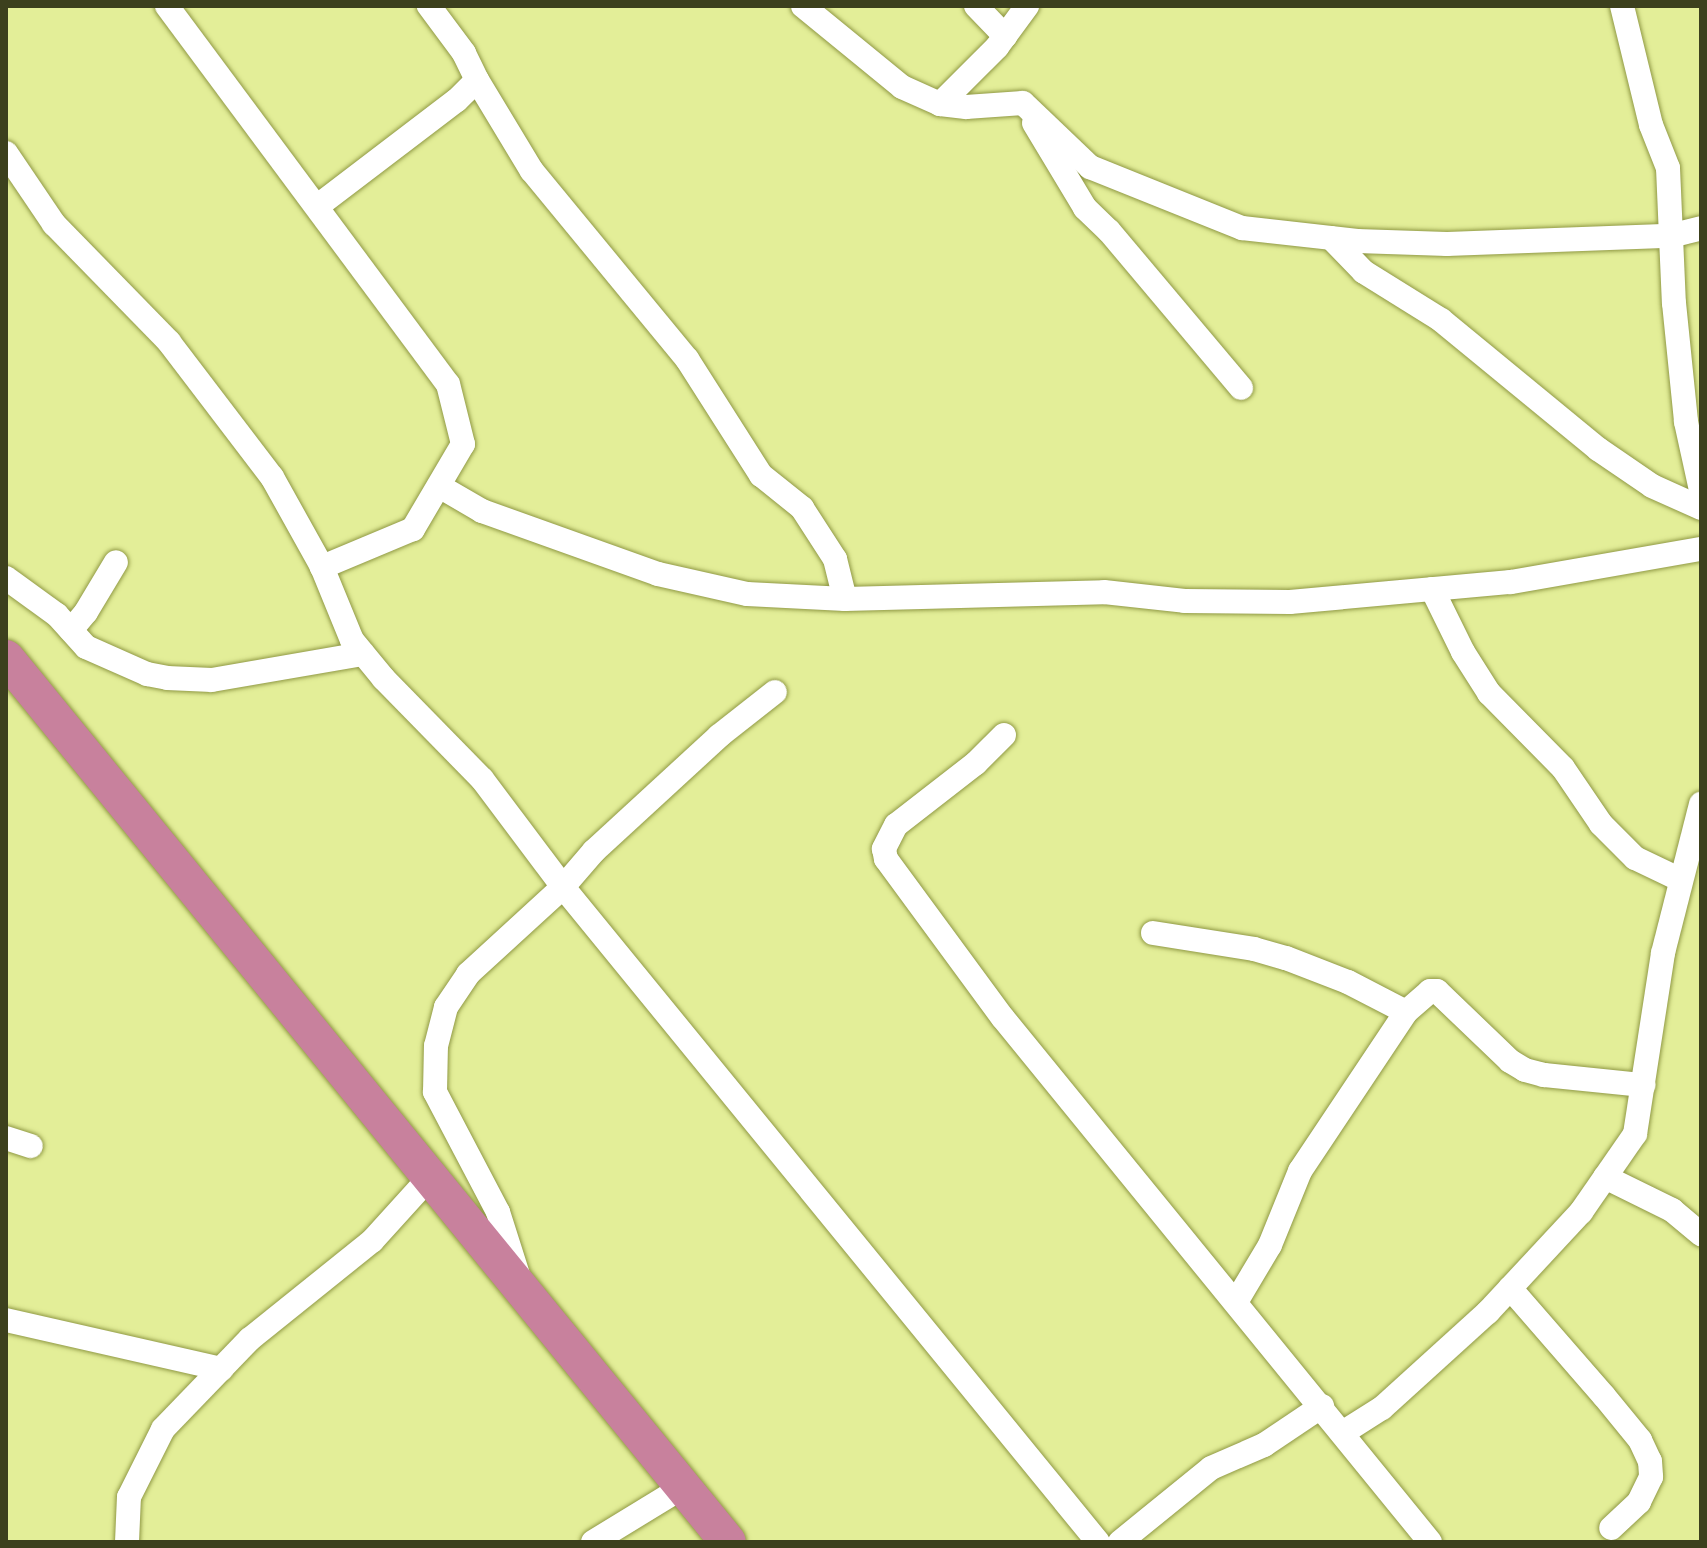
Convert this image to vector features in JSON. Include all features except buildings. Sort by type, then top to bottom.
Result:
[{"type":"highway","points":[[6,658],[728,1542]]},
{"type":"street","points":[[167,6],[319,205],[448,384],[463,444],[413,529],[322,567]]},
{"type":"street","points":[[429,6],[464,53],[532,171],[687,359],[761,475],[802,508],[835,559],[845,599]]},
{"type":"street","points":[[803,6],[902,87],[940,104],[966,107],[1023,103],[1090,167],[1242,228],[1331,238],[1447,244],[1670,236],[1701,228]]},
{"type":"street","points":[[976,6],[1005,36]]},
{"type":"street","points":[[940,104],[1005,36],[1027,6]]},
{"type":"street","points":[[1622,6],[1651,125],[1668,168],[1670,236],[1686,422],[1701,490]]},
{"type":"street","points":[[319,205],[457,100],[477,80]]},
{"type":"street","points":[[1023,103],[1085,208],[1109,231],[1241,388]]},
{"type":"street","points":[[6,153],[54,224],[169,342],[272,477],[322,567],[352,640],[363,654],[482,779],[563,887],[1098,1542]]},
{"type":"street","points":[[1331,238],[1364,272],[1441,320],[1598,449],[1652,486],[1701,508]]},
{"type":"street","points":[[439,486],[482,511],[658,574],[747,594],[845,599],[1104,592],[1185,601],[1290,602],[1511,582],[1701,549]]},
{"type":"street","points":[[71,630],[86,612],[116,562]]},
{"type":"street","points":[[6,578],[57,615],[86,647],[130,667],[167,678],[191,681],[363,654]]},
{"type":"street","points":[[1432,589],[1463,652],[1489,693],[1563,768],[1601,824],[1635,858],[1681,880]]},
{"type":"street","points":[[524,1292],[498,1212],[435,1092],[434,1067],[446,1007],[468,974],[563,887],[594,851],[719,736],[775,692]]},
{"type":"street","points":[[1004,735],[976,763],[896,825],[884,849],[886,859],[1003,1018],[1344,1432],[1430,1542]]},
{"type":"street","points":[[1344,1432],[1382,1408],[1510,1288],[1581,1212],[1635,1134],[1663,953],[1701,804]]},
{"type":"street","points":[[1153,933],[1254,949],[1286,958],[1348,982],[1406,1012]]},
{"type":"street","points":[[1236,1302],[1270,1245],[1300,1171],[1406,1012],[1430,991],[1437,991],[1510,1061],[1525,1070],[1544,1075],[1643,1085]]},
{"type":"street","points":[[6,1138],[31,1146]]},
{"type":"street","points":[[127,1542],[129,1497],[163,1429],[250,1339],[372,1241],[430,1177]]},
{"type":"street","points":[[1605,1177],[1672,1210],[1701,1234]]},
{"type":"street","points":[[1510,1288],[1640,1440],[1650,1461],[1651,1477],[1639,1502],[1611,1528]]},
{"type":"street","points":[[6,1320],[221,1369]]},
{"type":"street","points":[[1120,1542],[1211,1468],[1264,1445],[1322,1406]]},
{"type":"street","points":[[593,1542],[683,1487]]}]
